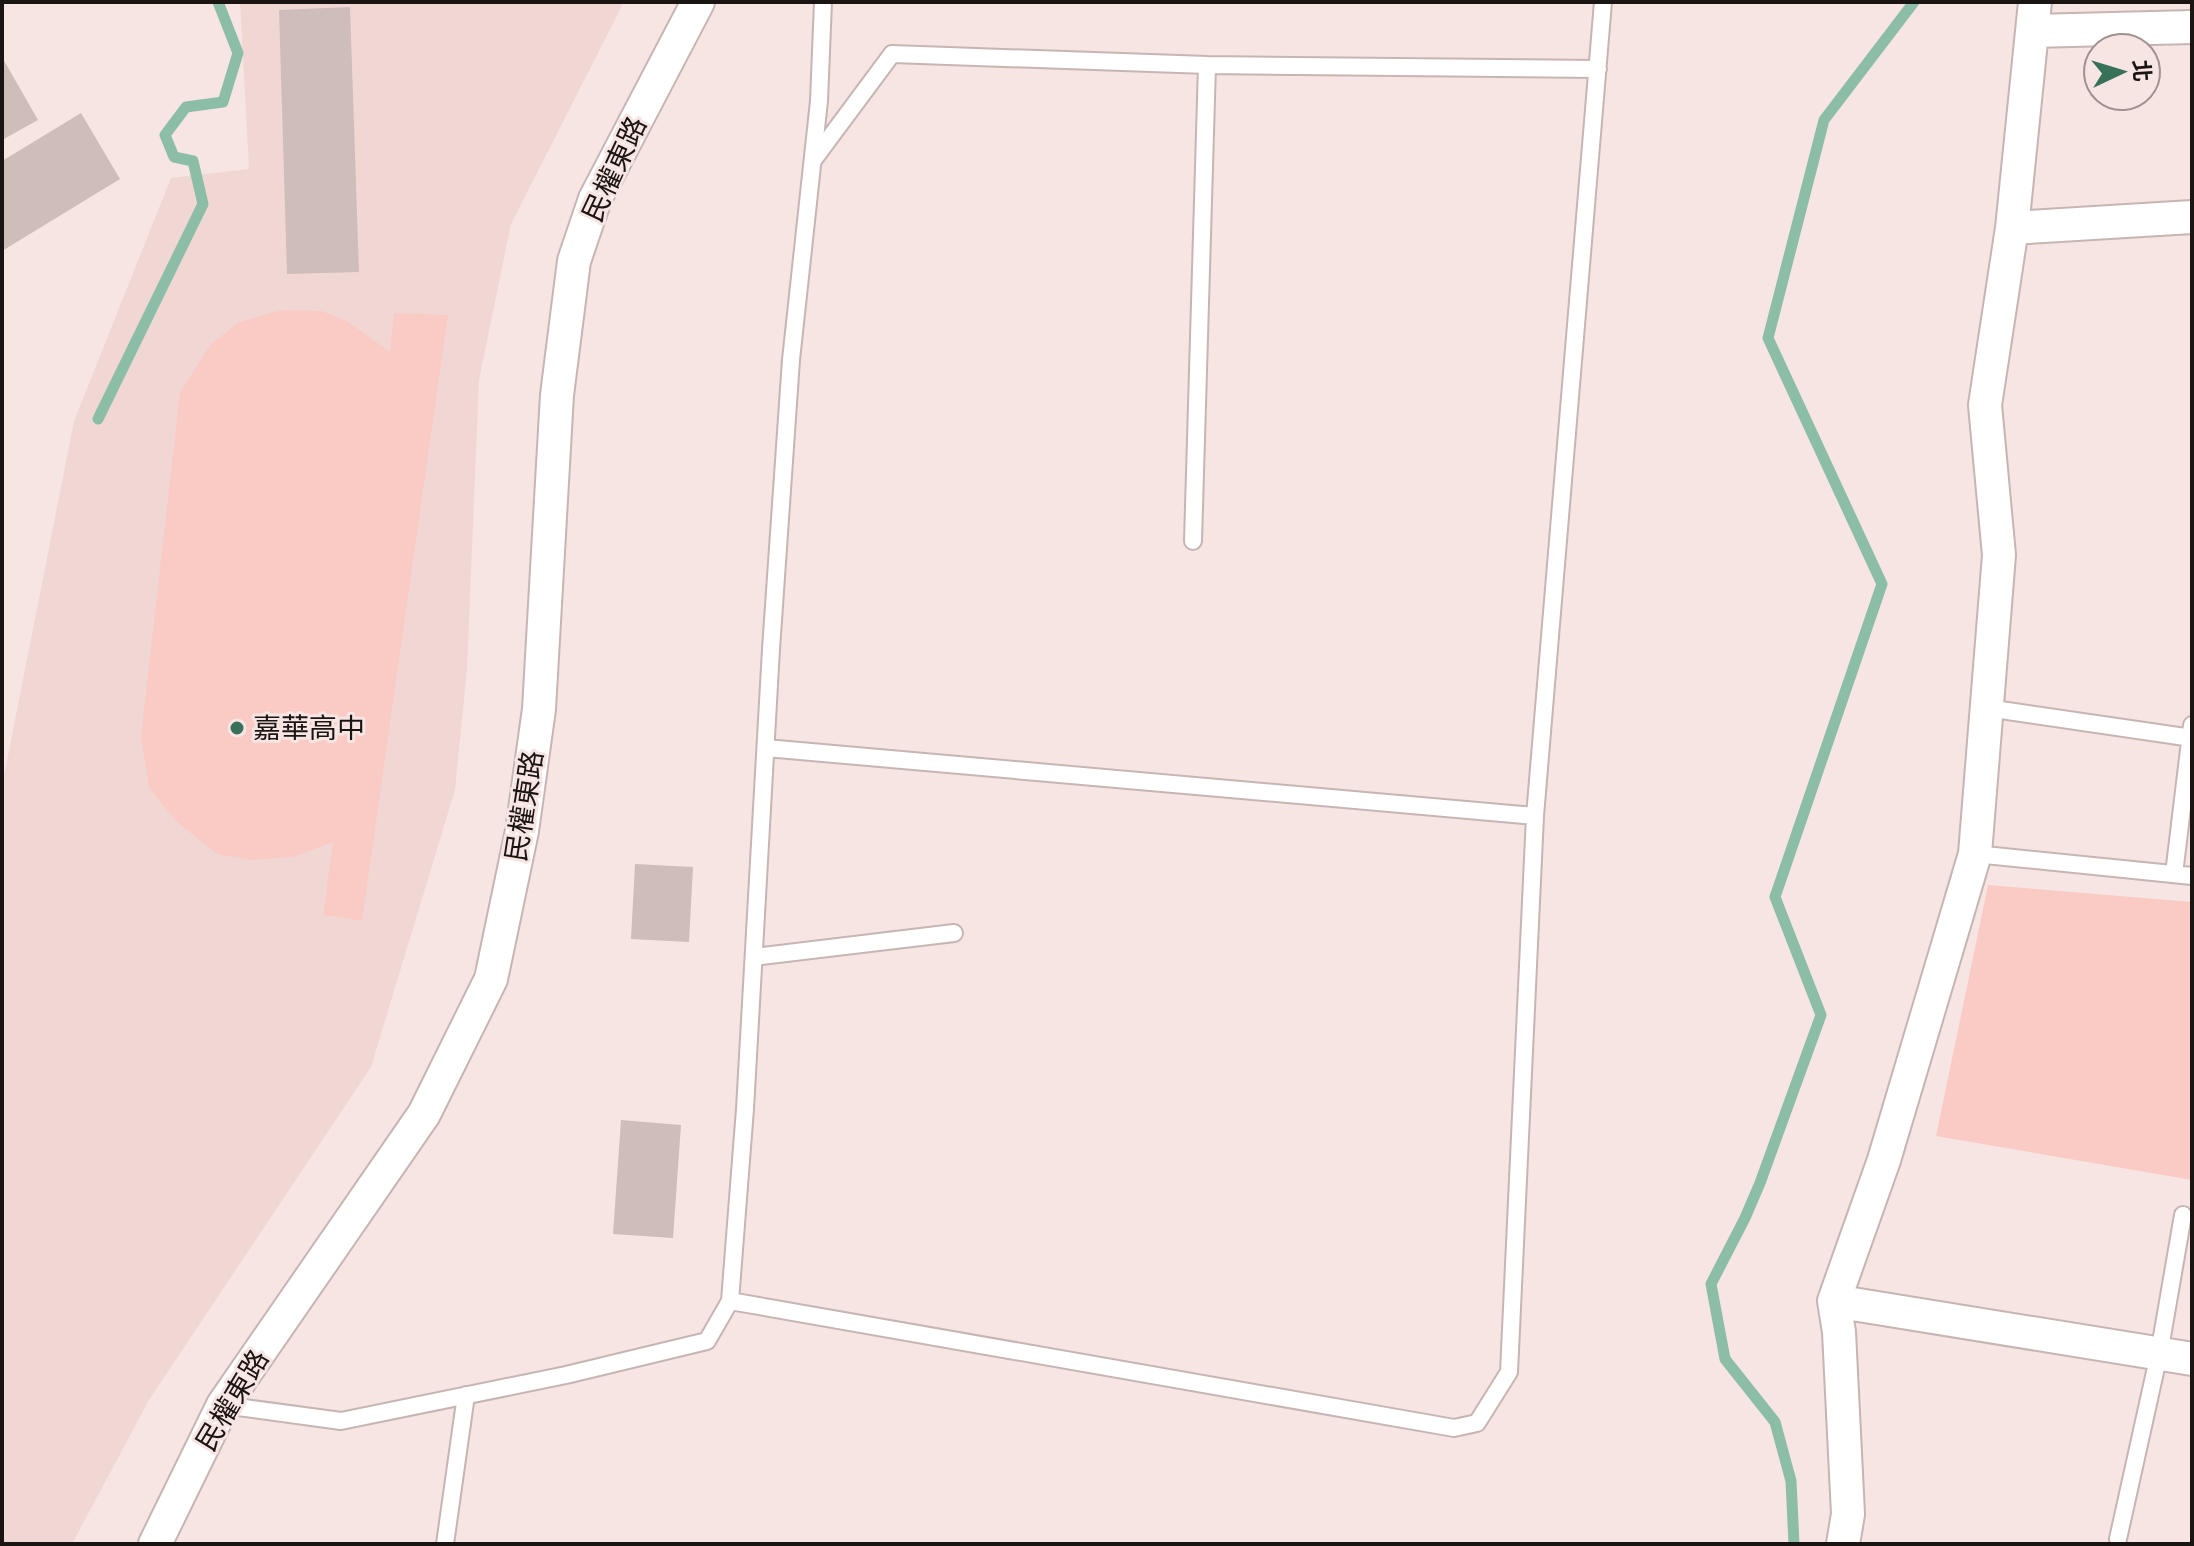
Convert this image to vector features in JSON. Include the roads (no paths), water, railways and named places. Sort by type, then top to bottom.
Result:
[{"type":"street","name":"民權東路","points":[[155,1544],[223,1405],[424,1114],[491,979],[522,831],[539,709],[557,395],[574,261],[595,199],[698,2]]},
{"type":"street","points":[[1843,1544],[1848,1514],[1839,1332],[1834,1301],[1884,1160],[1975,854],[1999,555],[1985,405],[2012,228],[2034,17],[2192,27]]},
{"type":"street","points":[[2012,228],[2192,217]]},
{"type":"street","points":[[1834,1301],[2192,1359]]},
{"type":"lane","points":[[223,1405],[341,1421],[566,1375],[707,1341],[730,1301],[745,1109],[791,360],[819,101],[823,2]]},
{"type":"lane","points":[[730,1301],[1454,1428],[1477,1423],[1509,1372],[1535,816],[1603,2]]},
{"type":"lane","points":[[813,160],[892,54],[1207,65],[1598,69]]},
{"type":"lane","points":[[1193,541],[1207,65]]},
{"type":"lane","points":[[1987,708],[2191,733],[2174,874]]},
{"type":"lane","points":[[766,748],[1535,816]]},
{"type":"lane","points":[[1975,854],[2192,876]]},
{"type":"lane","points":[[754,957],[954,933]]},
{"type":"lane","points":[[2118,1539],[2159,1354],[2183,1215]]},
{"type":"lane","points":[[445,1544],[466,1395]]},
{"type":"waterway","points":[[98,419],[203,204],[193,161],[174,157],[165,135],[186,107],[223,102],[238,53],[218,2]]},
{"type":"waterway","points":[[1794,1544],[1791,1481],[1775,1422],[1725,1359],[1711,1284],[1760,1183],[1821,1015],[1775,897],[1882,584],[1768,338],[1824,120],[1914,2]]},
{"type":"place","name":"嘉華高中","points":[[237,728]]}]
